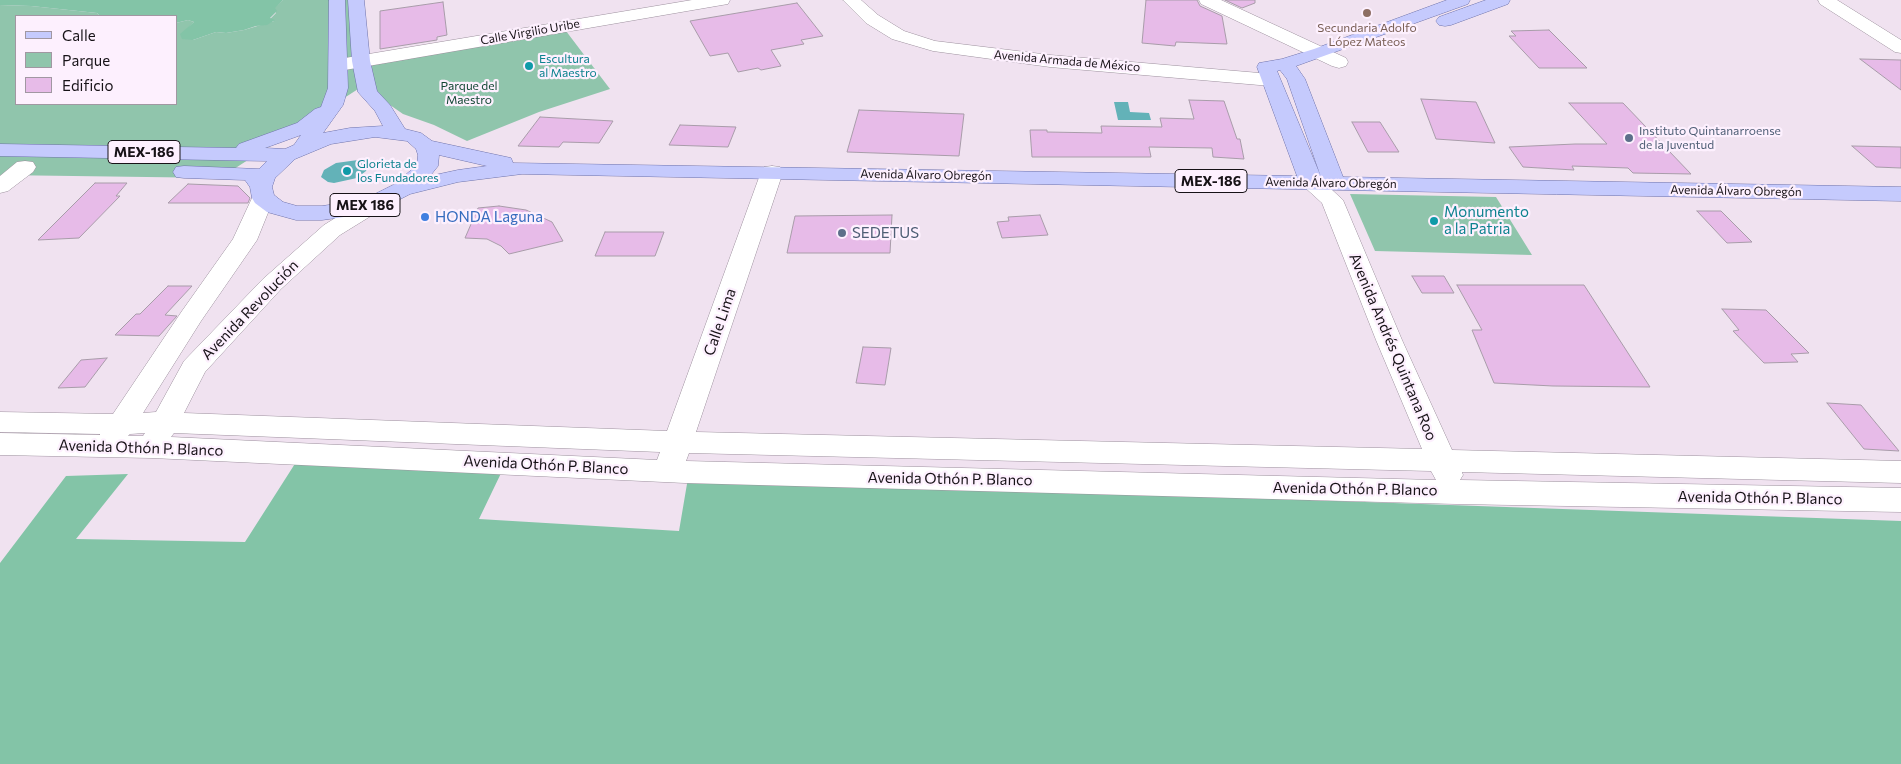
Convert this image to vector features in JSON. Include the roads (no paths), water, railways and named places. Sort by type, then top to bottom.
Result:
[{"type":"main road","points":[[356,0],[361,61],[368,92],[383,110],[397,133]]},
{"type":"main road","points":[[1291,71],[1320,53],[1462,0]]},
{"type":"main road","points":[[1291,71],[1338,62],[1502,0]]},
{"type":"main road","points":[[295,152],[333,105],[338,88],[337,2]]},
{"type":"main road","name":"Avenida Armada de México","points":[[1268,74],[1291,71]]},
{"type":"main road","name":"Avenida Andrés Quintana Roo","points":[[1291,71],[1333,192]]},
{"type":"main road","name":"Avenida Andrés Quintana Roo","points":[[1268,74],[1311,183]]},
{"type":"main road","points":[[223,154],[254,146],[304,126],[333,105]]},
{"type":"main road","name":"Avenida Álvaro Obregón","points":[[262,192],[265,176],[274,166],[295,152],[325,140],[375,131],[397,133],[414,138],[426,146],[522,168]]},
{"type":"main road","name":"Avenida Álvaro Obregón","points":[[5,172],[252,174],[262,192],[275,207],[296,213],[322,214],[351,209],[379,201],[403,189],[418,177],[427,166],[429,155],[426,146]]},
{"type":"main road","name":"Avenida Álvaro Obregón","points":[[5,172],[223,154],[295,152]]},
{"type":"main road","name":"Avenida Álvaro Obregón","points":[[403,189],[458,176],[522,168],[1311,183]]},
{"type":"main road","name":"Avenida Álvaro Obregón","points":[[1333,192],[1901,194]]},
{"type":"street","points":[[337,2],[356,0]]},
{"type":"street","name":"Calle Virgilio Uribe","points":[[339,65],[722,0]]},
{"type":"street","name":"Avenida Armada de México","points":[[851,0],[872,20],[898,35],[933,46],[1050,61],[1268,74]]},
{"type":"street","name":"Avenida Armada de México","points":[[873,0],[891,15],[920,28],[988,44],[1268,74]]},
{"type":"street","points":[[1207,0],[1338,62]]},
{"type":"street","points":[[1826,0],[1901,48]]},
{"type":"street","name":"Calle Lima","points":[[668,471],[772,172]]},
{"type":"street","name":"Avenida Andrés Quintana Roo","points":[[1311,183],[1333,192],[1441,461],[1456,492]]},
{"type":"street","points":[[114,435],[191,317],[245,240],[262,192]]},
{"type":"street","name":"Avenida Revolución","points":[[158,434],[194,367],[272,284],[332,230],[379,201]]},
{"type":"street","name":"Avenida Othón P. Blanco","points":[[0,422],[114,435]]},
{"type":"street","name":"Avenida Othón P. Blanco","points":[[158,434],[668,471],[1456,492],[1901,500]]},
{"type":"street","name":"Avenida Othón P. Blanco","points":[[0,444],[114,435],[158,434],[678,442],[1901,472]]},
{"type":"water","points":[[1114,102],[1128,102],[1130,112],[1149,113],[1151,120],[1118,120]]},
{"type":"water","points":[[358,160],[364,162],[368,167],[357,178],[334,183],[328,182],[321,177],[324,170],[336,163]]},
{"type":"place","name":"Secundaria Adolfo López Mateos","points":[[1367,13]]},
{"type":"place","name":"Escultura al Maestro","points":[[529,66]]},
{"type":"place","name":"Instituto Quintanarroense de la Juventud","points":[[1629,138]]},
{"type":"place","name":"Glorieta de los Fundadores","points":[[347,171]]},
{"type":"place","name":"HONDA Laguna","points":[[425,217]]},
{"type":"place","name":"Monumento a la Patria","points":[[1434,221]]},
{"type":"place","name":"SEDETUS","points":[[842,233]]},
{"type":"park label","name":"Parque del Maestro","points":[[469,93]]}]
